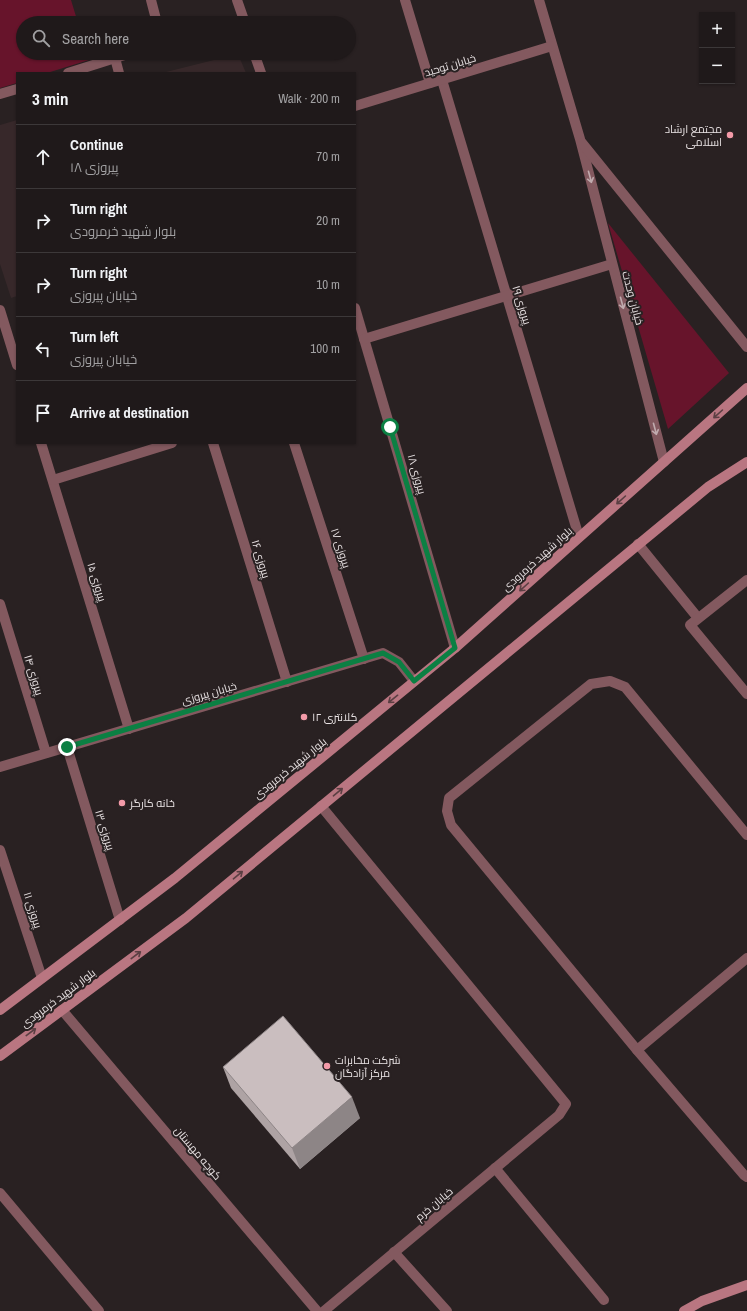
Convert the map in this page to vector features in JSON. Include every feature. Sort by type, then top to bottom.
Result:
[{"type":"main road","name":"بلوار شهید خرمرودی","points":[[0,1010],[181,873],[455,648],[747,388]]},
{"type":"main road","name":"بلوار شهید خرمرودی","points":[[0,1056],[186,918],[708,487],[747,462]]},
{"type":"main road","points":[[684,1311],[702,1301],[747,1285]]},
{"type":"street","points":[[151,0],[155,16]]},
{"type":"street","points":[[237,0],[242,16]]},
{"type":"street","points":[[405,0],[430,83]]},
{"type":"street","name":"خیابان وحدت","points":[[538,0],[580,139],[664,462]]},
{"type":"street","name":"خیابان توحید","points":[[356,106],[552,46]]},
{"type":"street","points":[[71,72],[109,60]]},
{"type":"street","points":[[116,60],[119,72]]},
{"type":"street","points":[[256,60],[261,72]]},
{"type":"street","name":"پیروزی ۱۹","points":[[442,80],[579,537]]},
{"type":"street","points":[[0,94],[16,89]]},
{"type":"street","name":"خیابان وحدت","points":[[580,139],[747,347]]},
{"type":"street","points":[[364,339],[612,264]]},
{"type":"street","points":[[0,310],[16,362]]},
{"type":"street","name":"پیروزی ۱۸","points":[[356,311],[455,648]]},
{"type":"street","name":"پیروزی ۱۵","points":[[41,444],[129,729]]},
{"type":"street","points":[[53,480],[169,444]]},
{"type":"street","name":"پیروزی ۱۶","points":[[213,444],[287,682]]},
{"type":"street","name":"پیروزی ۱۷","points":[[294,444],[364,659]]},
{"type":"street","points":[[638,544],[698,618]]},
{"type":"street","points":[[747,580],[690,625],[747,694]]},
{"type":"street","name":"پیروزی ۱۴","points":[[0,604],[46,753]]},
{"type":"street","name":"خیابان پیروزی","points":[[0,767],[383,653],[399,662],[414,681]]},
{"type":"street","points":[[747,835],[624,687],[610,681],[591,684],[449,798],[447,812],[451,825],[637,1050],[747,1177]]},
{"type":"street","name":"پیروزی ۱۳","points":[[67,747],[120,920]]},
{"type":"street","name":"خیابان خرم","points":[[322,806],[566,1104],[559,1115],[324,1311]]},
{"type":"street","name":"پیروزی ۱۱","points":[[0,850],[42,978]]},
{"type":"street","points":[[637,1050],[747,958]]},
{"type":"street","name":"کوچه مهستان","points":[[62,1010],[317,1311]]},
{"type":"street","points":[[495,1168],[604,1300]]},
{"type":"street","points":[[0,1193],[99,1311]]},
{"type":"street","points":[[394,1252],[447,1311]]},
{"type":"shaded area","points":[[0,0],[71,0],[76,16],[16,16],[16,60],[89,60],[50,72],[16,72],[16,83],[0,88]]},
{"type":"shaded area","points":[[214,60],[241,60],[246,72],[166,72]]},
{"type":"shaded area","points":[[16,120],[16,296],[11,298],[0,264],[0,125]]},
{"type":"shaded area","points":[[608,223],[729,373],[668,429]]},
{"type":"building","points":[[283,1016],[352,1097],[292,1148],[223,1067]]},
{"type":"place","name":"مجتمع ارشاد اسلامی","points":[[730,135]]},
{"type":"place","name":"کلانتری ۱۲","points":[[304,717]]},
{"type":"place","name":"خانه کارگر","points":[[122,803]]},
{"type":"place","name":"شرکت مخابرات مرکز آزادگان","points":[[327,1066]]},
{"type":"route","points":[[67,747],[383,653],[399,662],[414,681],[455,648],[390,427]]}]
